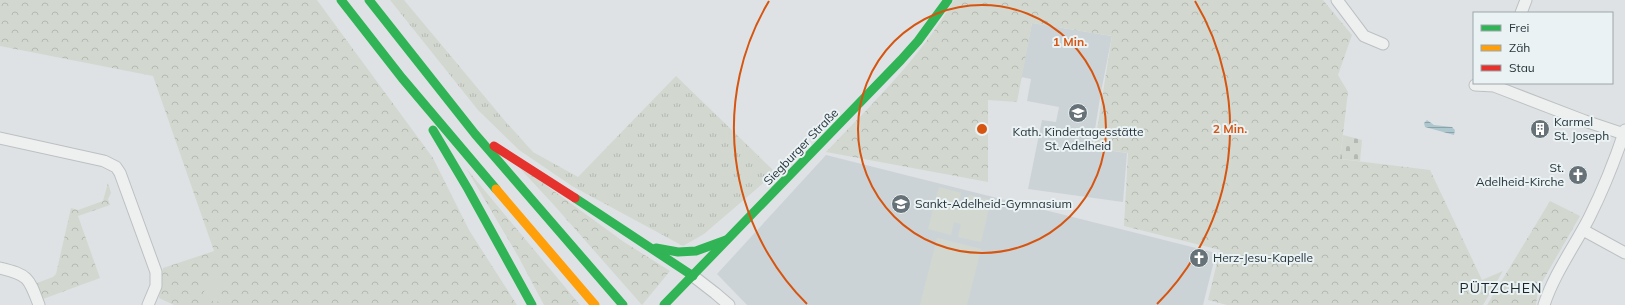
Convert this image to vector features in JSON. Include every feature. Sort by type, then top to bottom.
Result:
[{"type":"main road","points":[[341,0],[402,78],[595,305]]},
{"type":"main road","points":[[369,0],[475,134],[623,305]]},
{"type":"main road","name":"Siegburger Straße","points":[[664,305],[901,60],[918,41],[948,0]]},
{"type":"main road","points":[[402,78],[468,189],[532,305]]},
{"type":"main road","points":[[475,134],[651,247],[693,276]]},
{"type":"main road","points":[[651,247],[678,252],[696,252],[726,240]]},
{"type":"street","points":[[1337,0],[1364,36],[1383,44]]},
{"type":"street","points":[[1521,12],[1526,0]]},
{"type":"street","points":[[1475,85],[1494,86],[1585,121],[1624,132],[1603,189],[1583,230],[1556,277],[1544,305]]},
{"type":"street","points":[[0,138],[104,161],[116,167],[120,173],[156,272],[156,286],[148,305]]},
{"type":"street","points":[[1583,230],[1625,253]]},
{"type":"street","points":[[0,268],[17,272],[25,276],[31,284],[39,305]]},
{"type":"street","points":[[693,276],[729,305]]},
{"type":"shaded area","name":"Kath. Kindertagesstätte St. Adelheid","points":[[1032,23],[1112,36],[1092,148],[1127,153],[1123,202],[1028,189],[1042,120],[1056,122],[1059,107],[1027,101],[1031,79],[1021,77]]},
{"type":"shaded area","name":"Sankt-Adelheid-Gymnasium","points":[[826,155],[1216,253],[1203,305],[747,305],[717,274]]},
{"type":"green space","points":[[0,0],[317,0],[433,158],[469,230],[517,305],[174,305],[159,298],[163,268],[214,251],[153,76],[0,46]]},
{"type":"green space","points":[[390,0],[404,0],[505,121],[533,152],[578,177],[676,76],[775,172],[704,234],[683,246],[572,186],[519,150],[478,110]]},
{"type":"green space","points":[[954,0],[1323,0],[1352,35],[1338,75],[1348,92],[1340,159],[1430,170],[1482,280],[1503,271],[1483,305],[1227,305],[1208,300],[1220,250],[1124,226],[1128,153],[1094,148],[1112,36],[1032,23],[1017,102],[988,100],[988,182],[826,152],[911,61],[941,21]]},
{"type":"green space","points":[[1343,135],[1362,140],[1360,161],[1340,159]]},
{"type":"green space","points":[[514,162],[624,242],[670,271],[642,305],[553,204]]},
{"type":"green space","points":[[466,168],[580,305],[544,305],[518,256]]},
{"type":"green space","points":[[108,183],[111,193],[108,199],[110,205],[78,216],[100,278],[43,299],[37,283],[53,277],[56,274],[71,208],[78,210],[103,201]]},
{"type":"green space","points":[[939,187],[961,193],[958,206],[966,207],[969,195],[991,200],[981,242],[958,237],[961,224],[954,222],[951,235],[928,229]]},
{"type":"green space","points":[[1550,201],[1580,216],[1538,289],[1536,305],[1487,305]]},
{"type":"green space","points":[[937,238],[981,249],[967,305],[920,305]]},
{"type":"green space","points":[[212,275],[226,282],[217,303],[202,296]]},
{"type":"water","points":[[1427,120],[1434,125],[1452,127],[1455,130],[1454,135],[1425,127],[1424,123]]},
{"type":"traffic: fast","points":[[341,0],[402,78],[496,189]]},
{"type":"traffic: fast","points":[[369,0],[475,134],[623,305]]},
{"type":"traffic: fast","points":[[664,305],[901,60],[918,41],[948,0]]},
{"type":"traffic: fast","points":[[433,130],[468,189],[532,305]]},
{"type":"traffic: fast","points":[[575,198],[693,276]]},
{"type":"traffic: fast","points":[[656,248],[678,252],[696,251],[726,240]]},
{"type":"traffic: slow","points":[[496,189],[595,305]]},
{"type":"traffic: jam","points":[[494,146],[575,198]]},
{"type":"place","name":"Kath. Kindertagesstätte St. Adelheid","points":[[1078,113]]},
{"type":"place","name":"Karmel St. Joseph","points":[[1540,129]]},
{"type":"place","name":"St. Adelheid-Kirche","points":[[1578,175]]},
{"type":"place","name":"Sankt-Adelheid-Gymnasium","points":[[901,204]]},
{"type":"place","name":"Herz-Jesu-Kapelle","points":[[1199,258]]},
{"type":"district","name":"PÜTZCHEN","points":[[1501,288]]}]
